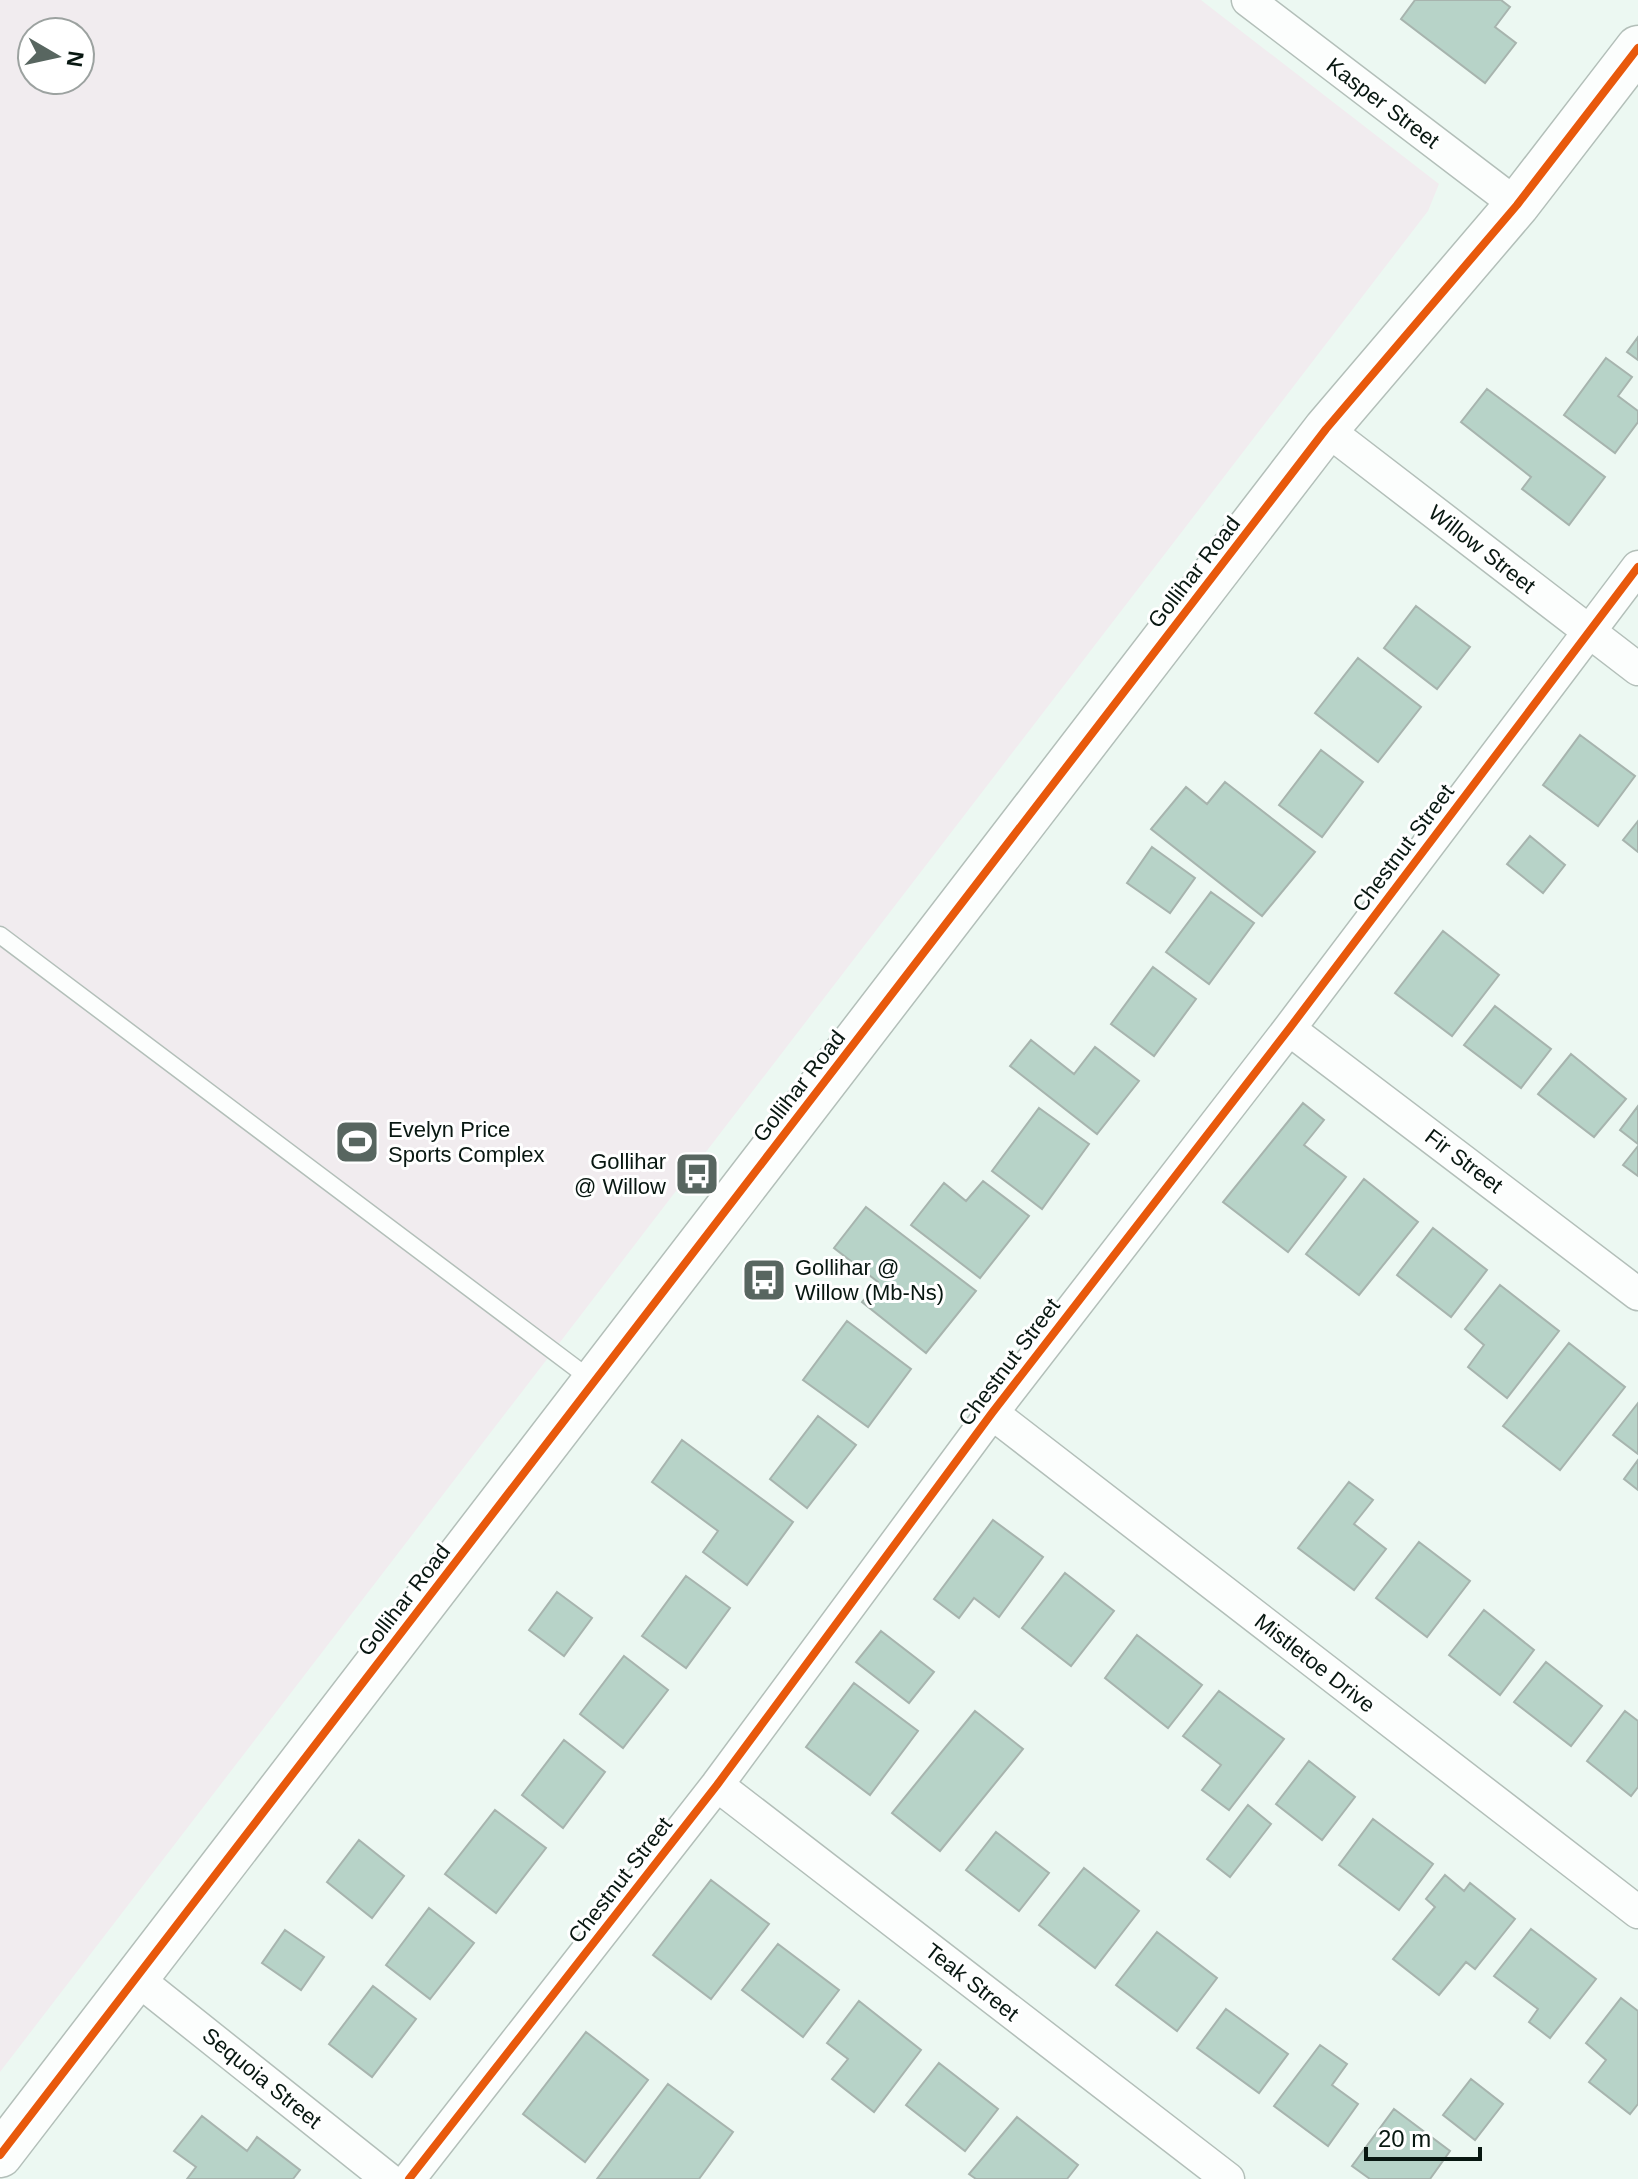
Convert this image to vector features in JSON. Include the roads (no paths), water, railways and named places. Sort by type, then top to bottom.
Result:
[{"type":"main road","name":"Gollihar Road","points":[[0,2155],[1326,429],[1517,205],[1638,48]]},
{"type":"street","name":"Kasper Street","points":[[1248,0],[1517,205]]},
{"type":"street","name":"Willow Street","points":[[1326,429],[1638,669]]},
{"type":"street","name":"Chestnut Street","points":[[409,2179],[717,1785],[992,1413],[1289,1029],[1638,567]]},
{"type":"street","name":"Fir Street","points":[[1289,1029],[1638,1294]]},
{"type":"street","name":"Mistletoe Drive","points":[[992,1413],[1638,1912]]},
{"type":"street","name":"Teak Street","points":[[717,1785],[1228,2179]]},
{"type":"street","name":"Sequoia Street","points":[[136,1978],[388,2179]]},
{"type":"lane","points":[[0,935],[594,1382]]},
{"type":"place","name":"Evelyn Price Sports Complex","points":[[357,1142]]},
{"type":"place","name":"Gollihar @ Willow","points":[[697,1174]]},
{"type":"place","name":"Gollihar @ Willow (Mb-Ns)","points":[[764,1280]]}]
